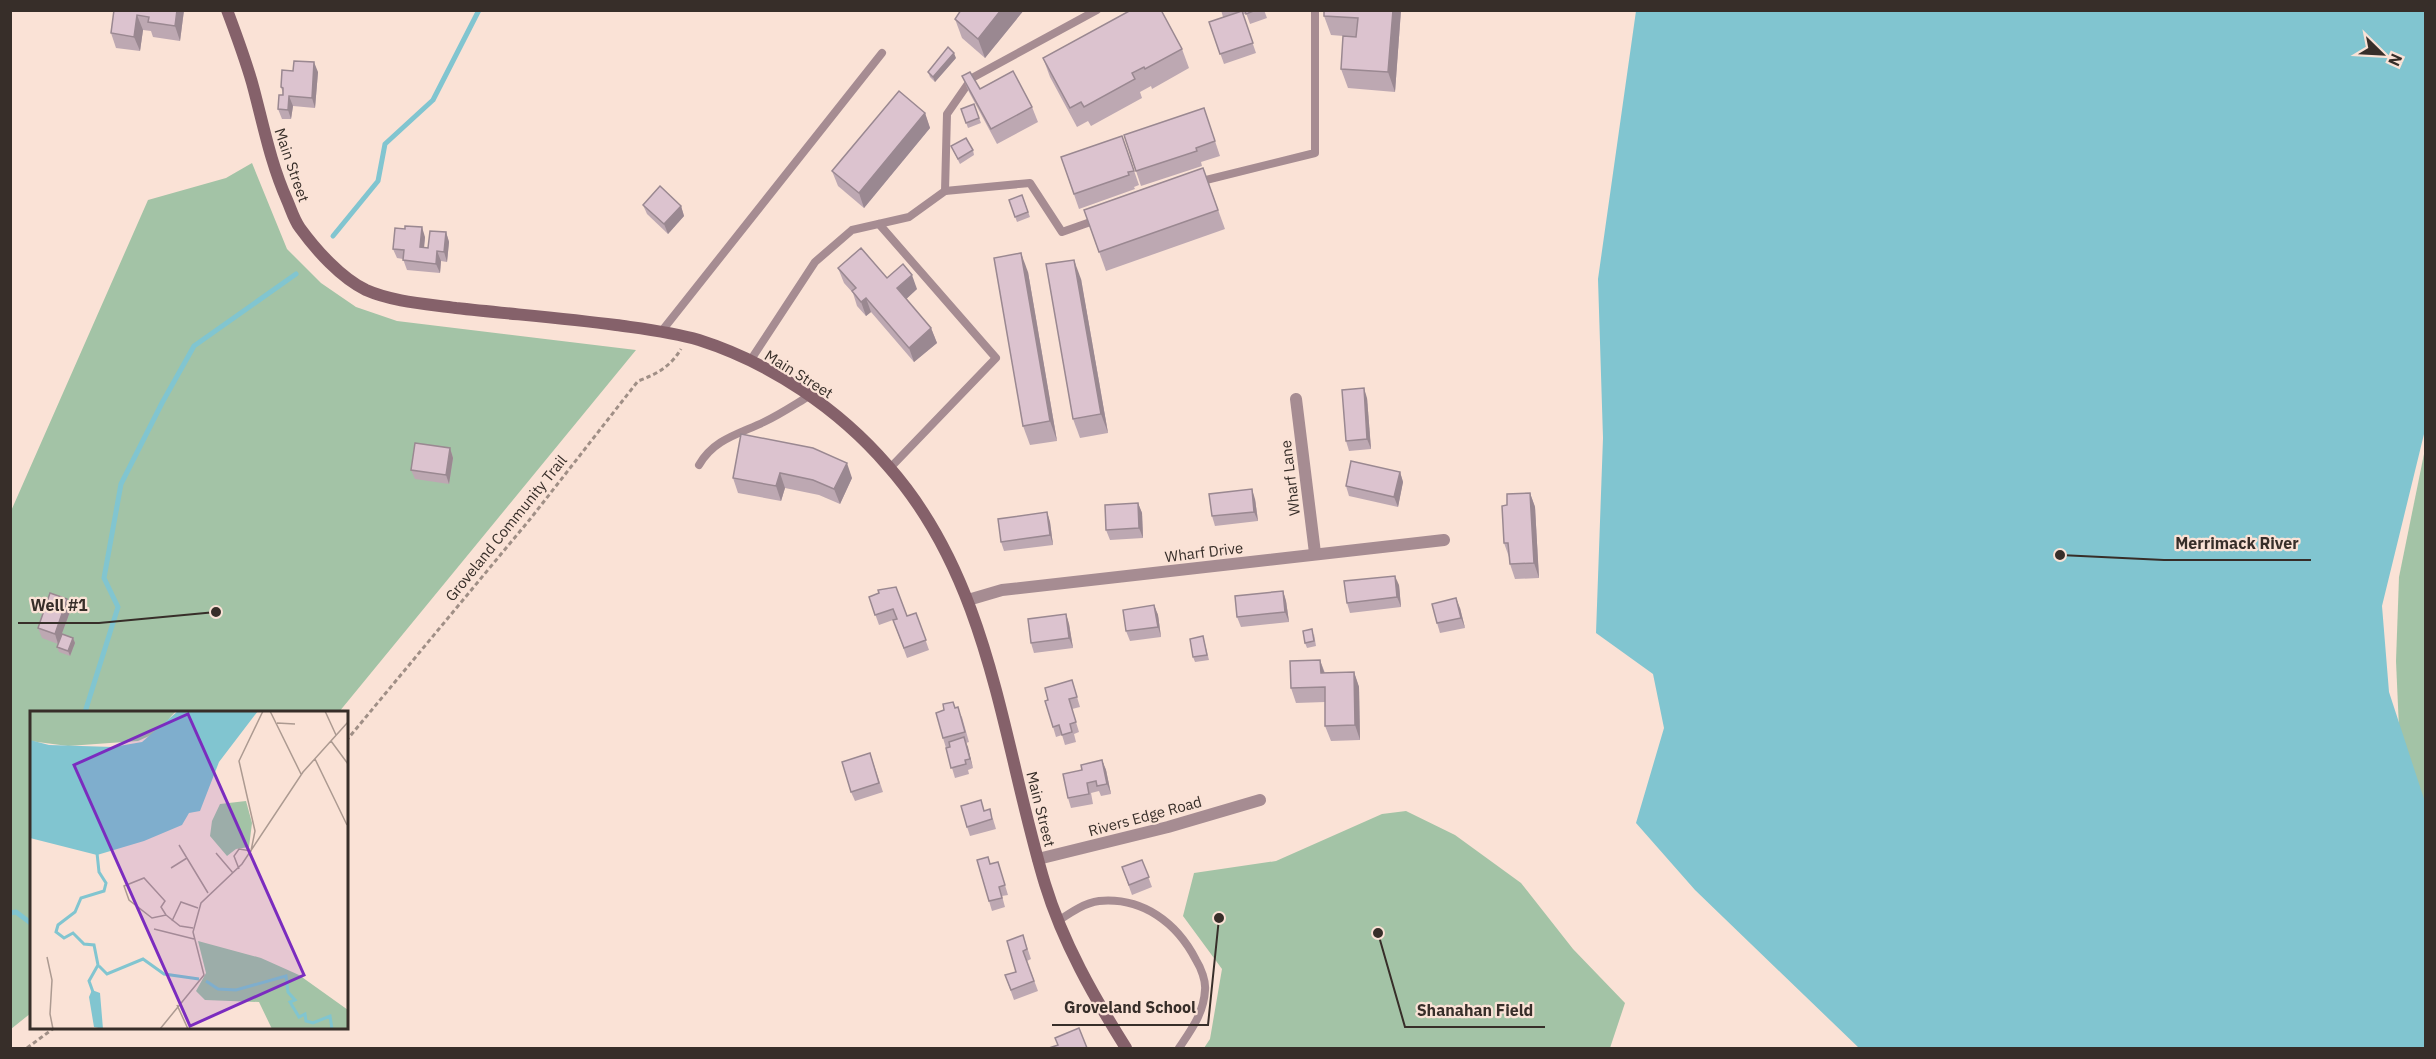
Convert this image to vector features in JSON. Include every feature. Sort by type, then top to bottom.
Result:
[{"type":"main road","name":"Main Street","points":[[227,10],[254,91],[276,177],[298,226],[324,256],[352,281],[381,295],[430,304],[572,319],[689,338],[750,361],[809,396],[833,413],[890,468],[921,508],[949,555],[968,600],[993,678],[1038,859],[1058,921],[1077,963],[1126,1048]]},
{"type":"street","name":"Wharf Lane","points":[[1296,399],[1315,553]]},
{"type":"street","name":"Wharf Drive","points":[[968,600],[1002,591],[1315,553],[1444,540]]},
{"type":"street","name":"Rivers Edge Road","points":[[1038,859],[1168,827],[1260,800]]},
{"type":"lane","points":[[945,191],[947,114],[972,78],[1096,10]]},
{"type":"lane","points":[[1188,186],[1315,153],[1315,10]]},
{"type":"lane","points":[[661,332],[882,53]]},
{"type":"lane","points":[[750,361],[815,262],[852,231],[909,217],[945,191],[1030,183],[1062,232],[1104,217]]},
{"type":"lane","points":[[879,224],[996,358],[890,468]]},
{"type":"lane","points":[[699,465],[706,453],[720,441],[766,421],[809,396]]},
{"type":"lane","points":[[1058,921],[1080,907],[1099,901],[1135,906],[1153,912],[1172,925],[1187,943],[1201,968],[1206,989],[1199,1018],[1179,1048]]},
{"type":"path","name":"Groveland Community Trail","points":[[348,739],[531,518],[638,381],[661,372],[673,362],[689,338]]},
{"type":"path","points":[[27,1048],[53,1029]]},
{"type":"green space","points":[[252,163],[287,249],[321,283],[356,307],[397,321],[636,350],[340,711],[30,711],[30,1014],[11,1029],[11,511],[148,200],[226,178]]},
{"type":"green space","points":[[2425,449],[2425,840],[2400,751],[2396,661],[2399,577]]},
{"type":"green space","points":[[1406,811],[1455,835],[1521,883],[1573,949],[1625,1003],[1610,1048],[1204,1048],[1210,1039],[1222,969],[1183,916],[1194,873],[1276,861],[1382,814]]},
{"type":"water","points":[[1636,11],[2425,11],[2425,430],[2382,606],[2389,692],[2425,802],[2425,1048],[1859,1048],[1695,890],[1636,823],[1664,728],[1653,674],[1596,633],[1603,438],[1598,279]]},
{"type":"building","points":[[114,10],[177,10],[175,26],[148,22],[149,17],[137,15],[134,37],[111,33]]},
{"type":"building","points":[[961,10],[1001,10],[978,39],[955,19]]},
{"type":"building","points":[[1131,10],[1161,10],[1182,49],[1145,69],[1144,67],[1132,73],[1135,79],[1084,107],[1081,102],[1070,108],[1043,58]]},
{"type":"building","points":[[1324,10],[1393,10],[1388,72],[1341,69],[1343,36],[1356,37],[1358,18],[1324,16]]},
{"type":"building","points":[[1242,11],[1253,43],[1220,54],[1209,22]]},
{"type":"building","points":[[948,47],[954,53],[933,77],[928,72]]},
{"type":"building","points":[[294,61],[314,62],[312,98],[289,96],[288,110],[278,109],[279,95],[283,95],[282,70],[293,71]]},
{"type":"building","points":[[1013,71],[1032,107],[991,129],[962,76],[970,72],[980,89]]},
{"type":"building","points":[[899,91],[925,113],[859,193],[832,171]]},
{"type":"building","points":[[974,104],[979,118],[966,123],[961,109]]},
{"type":"building","points":[[1204,108],[1215,141],[1196,148],[1197,151],[1136,171],[1124,135]]},
{"type":"building","points":[[1122,136],[1134,171],[1128,172],[1129,175],[1074,194],[1061,157]]},
{"type":"building","points":[[966,138],[973,150],[958,159],[951,146]]},
{"type":"building","points":[[1203,168],[1218,210],[1099,252],[1084,210]]},
{"type":"building","points":[[660,186],[681,206],[664,224],[643,205]]},
{"type":"building","points":[[1022,195],[1028,212],[1015,217],[1009,200]]},
{"type":"building","points":[[405,226],[422,227],[420,247],[428,248],[430,231],[446,232],[444,252],[437,251],[436,264],[403,260],[404,250],[393,249],[395,228],[405,229]]},
{"type":"building","points":[[861,248],[887,278],[903,264],[912,275],[897,288],[931,328],[909,348],[866,298],[861,302],[852,291],[856,288],[838,268]]},
{"type":"building","points":[[1021,253],[1050,421],[1023,426],[994,258]]},
{"type":"building","points":[[1074,260],[1101,414],[1073,419],[1046,264]]},
{"type":"building","points":[[1364,388],[1367,439],[1346,441],[1342,390]]},
{"type":"building","points":[[741,434],[813,448],[847,463],[834,489],[813,480],[780,473],[776,486],[733,478]]},
{"type":"building","points":[[415,443],[450,448],[446,475],[411,470]]},
{"type":"building","points":[[1351,461],[1400,472],[1394,497],[1346,486]]},
{"type":"building","points":[[1252,489],[1254,512],[1212,516],[1209,494]]},
{"type":"building","points":[[1530,493],[1534,563],[1510,564],[1508,543],[1504,543],[1502,506],[1507,505],[1507,494]]},
{"type":"building","points":[[1138,503],[1139,528],[1106,530],[1105,505]]},
{"type":"building","points":[[1047,512],[1050,535],[1001,542],[998,519]]},
{"type":"building","points":[[1395,576],[1397,597],[1347,603],[1344,581]]},
{"type":"building","points":[[896,587],[907,616],[916,613],[926,640],[904,648],[893,620],[897,619],[893,609],[875,615],[869,597],[879,593],[878,590]]},
{"type":"building","points":[[1283,591],[1285,612],[1237,617],[1235,596]]},
{"type":"building","points":[[50,593],[67,599],[55,634],[38,628]]},
{"type":"building","points":[[1456,598],[1461,618],[1437,623],[1432,604]]},
{"type":"building","points":[[1154,605],[1158,627],[1126,631],[1123,610]]},
{"type":"building","points":[[1066,614],[1069,638],[1031,643],[1028,619]]},
{"type":"building","points":[[1312,629],[1314,641],[1305,643],[1303,631]]},
{"type":"building","points":[[62,634],[73,638],[68,651],[57,647]]},
{"type":"building","points":[[1203,636],[1207,655],[1193,657],[1190,639]]},
{"type":"building","points":[[1320,660],[1321,673],[1354,672],[1355,725],[1325,726],[1325,687],[1291,688],[1290,661]]},
{"type":"building","points":[[1072,680],[1077,697],[1069,699],[1076,722],[1070,724],[1072,732],[1062,735],[1059,725],[1053,727],[1045,701],[1048,700],[1045,688]]},
{"type":"building","points":[[953,702],[955,708],[958,707],[965,732],[943,738],[936,713],[944,710],[943,704]]},
{"type":"building","points":[[964,737],[970,759],[965,760],[966,764],[951,768],[946,748],[950,747],[949,742]]},
{"type":"building","points":[[870,753],[879,783],[851,792],[842,762]]},
{"type":"building","points":[[1102,760],[1107,784],[1097,786],[1096,781],[1087,783],[1089,794],[1068,798],[1063,774],[1082,770],[1081,765]]},
{"type":"building","points":[[981,800],[984,811],[990,809],[992,819],[967,827],[961,806]]},
{"type":"building","points":[[988,857],[990,864],[998,862],[1005,885],[999,887],[1002,898],[989,901],[977,860]]},
{"type":"building","points":[[1142,860],[1149,877],[1129,885],[1122,867]]},
{"type":"building","points":[[1023,935],[1027,949],[1023,951],[1034,981],[1011,990],[1005,975],[1016,972],[1007,941]]},
{"type":"building","points":[[1079,1028],[1087,1048],[1049,1048],[1058,1045],[1055,1038]]},
{"type":"waterway","points":[[333,236],[378,181],[385,144],[433,100],[479,10]]},
{"type":"waterway","points":[[85,711],[118,607],[104,578],[121,484],[194,346],[296,274]]},
{"type":"waterway","points":[[10,913],[16,912],[30,922]]},
{"type":"place","name":"Merrimack River","points":[[2060,555]]},
{"type":"place","name":"Well #1","points":[[216,612]]},
{"type":"place","name":"Groveland School","points":[[1219,918]]},
{"type":"place","name":"Shanahan Field","points":[[1378,933]]}]
